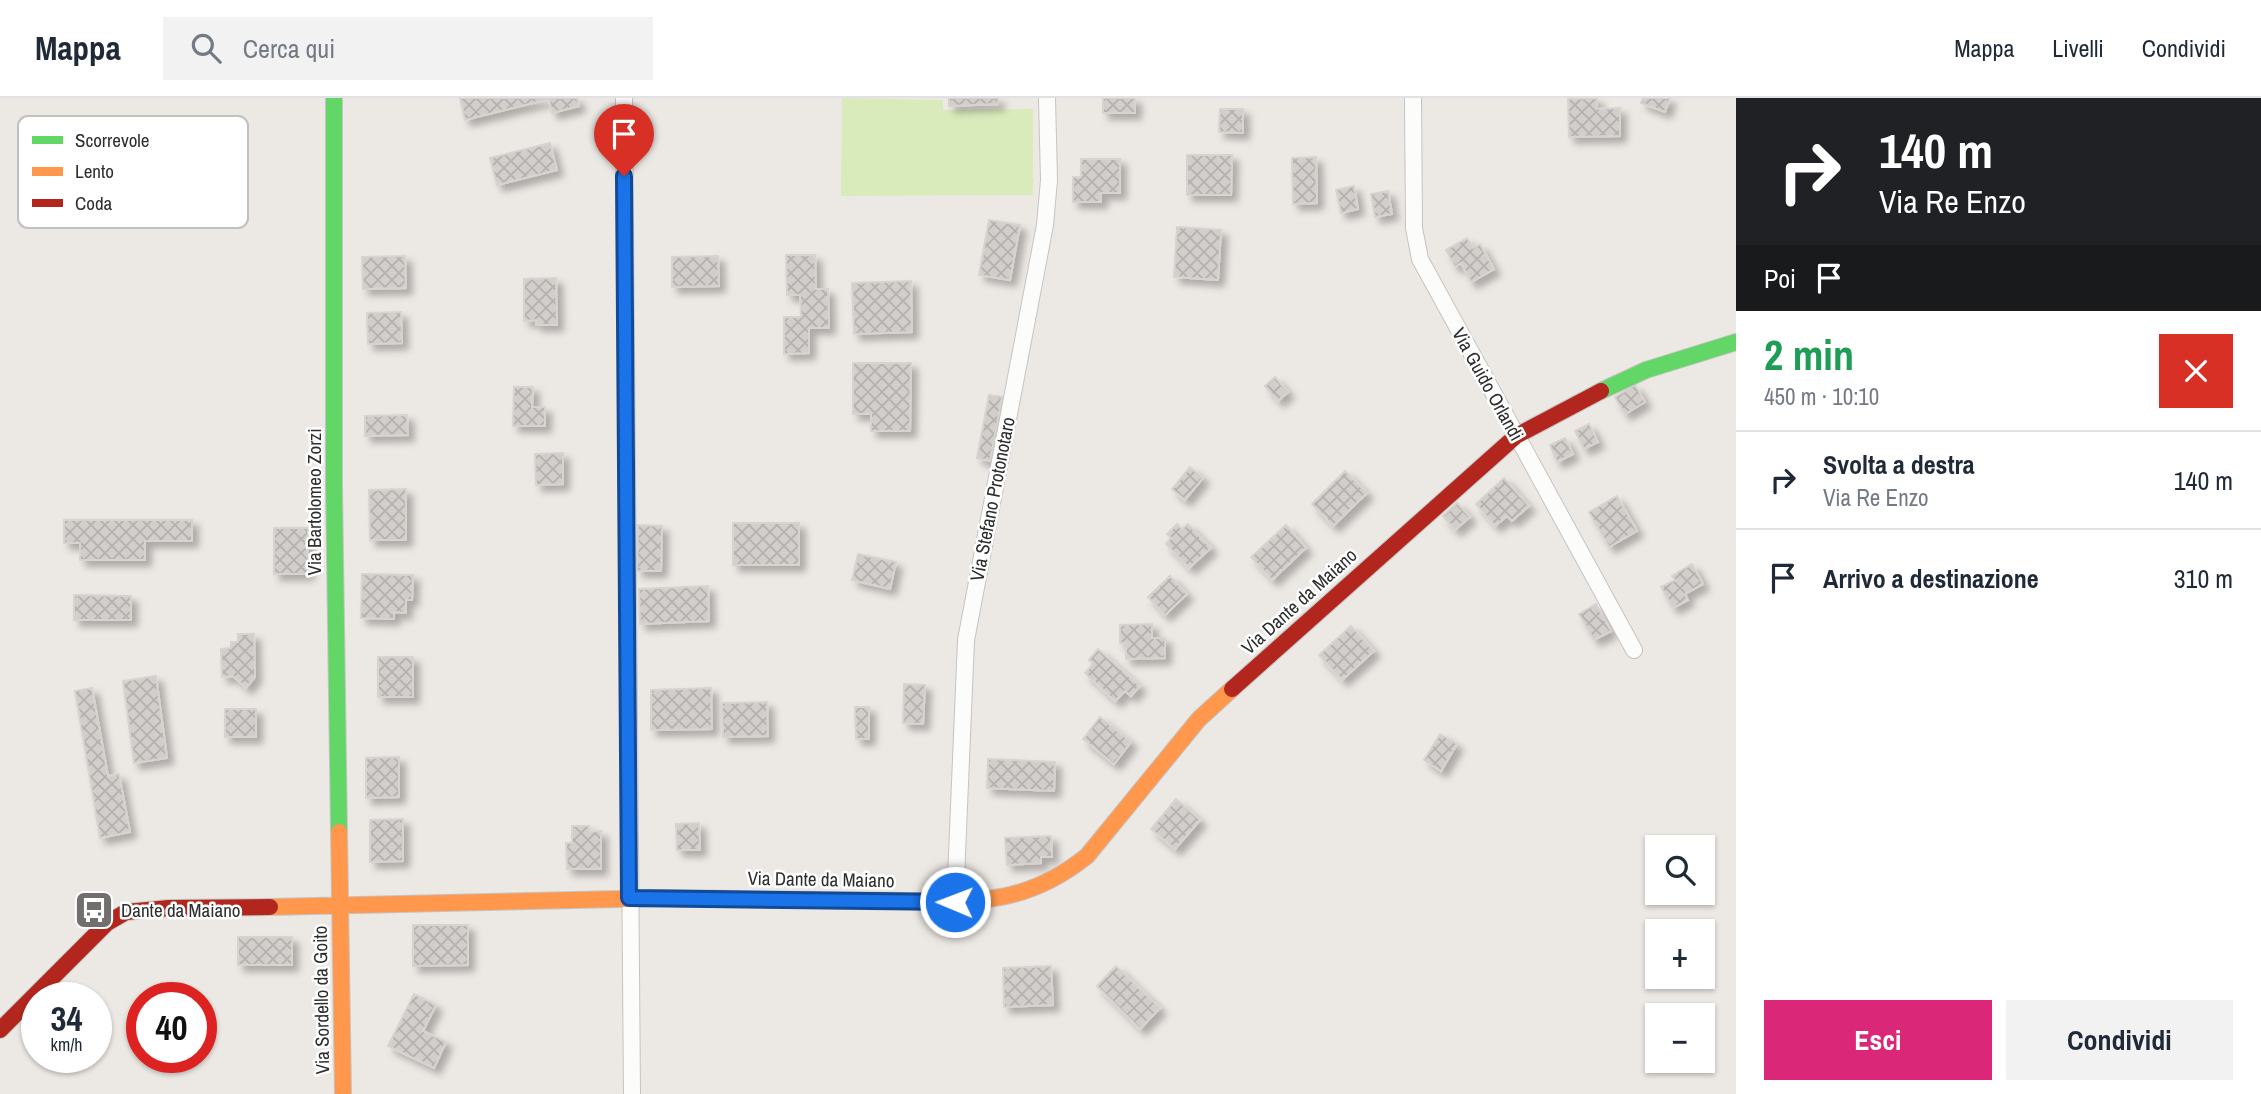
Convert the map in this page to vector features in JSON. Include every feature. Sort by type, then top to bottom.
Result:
[{"type":"street","name":"Via Bartolomeo Zorzi","points":[[334,98],[334,486],[340,906]]},
{"type":"street","points":[[624,98],[632,1094]]},
{"type":"street","name":"Via Stefano Protonotaro","points":[[955,902],[965,640],[1045,225],[1049,180],[1047,98]]},
{"type":"street","name":"Via Guido Orlandi","points":[[1413,98],[1414,228],[1425,268],[1634,650]]},
{"type":"street","name":"Via Dante da Maiano","points":[[0,1030],[103,927],[121,914],[169,908],[629,898],[955,902],[992,901],[1021,895],[1050,883],[1087,856],[1199,719],[1516,436],[1583,399],[1646,370],[1736,342]]},
{"type":"street","name":"Via Sordello da Goito","points":[[340,906],[343,1094]]},
{"type":"green space","points":[[842,98],[943,100],[943,110],[1033,109],[1033,195],[841,196]]},
{"type":"building","points":[[460,98],[577,98],[579,106],[552,113],[549,99],[465,120]]},
{"type":"building","points":[[949,98],[998,98],[998,104],[949,106]]},
{"type":"building","points":[[1103,98],[1135,98],[1135,113],[1103,113]]},
{"type":"building","points":[[1597,98],[1597,109],[1620,108],[1620,136],[1569,137],[1568,99]]},
{"type":"building","points":[[1643,98],[1670,98],[1665,112],[1641,103]]},
{"type":"building","points":[[1220,109],[1243,109],[1243,133],[1219,132]]},
{"type":"building","points":[[550,143],[557,170],[497,185],[490,158]]},
{"type":"building","points":[[1187,155],[1232,155],[1231,195],[1187,195]]},
{"type":"building","points":[[1316,157],[1317,203],[1293,204],[1292,158]]},
{"type":"building","points":[[1081,159],[1120,159],[1120,193],[1101,193],[1101,202],[1073,202],[1073,177],[1081,177]]},
{"type":"building","points":[[1354,186],[1358,209],[1341,213],[1336,190]]},
{"type":"building","points":[[1388,191],[1392,214],[1375,217],[1371,194]]},
{"type":"building","points":[[989,220],[1020,225],[1010,280],[979,275]]},
{"type":"building","points":[[1177,227],[1221,230],[1218,280],[1174,277]]},
{"type":"building","points":[[1467,238],[1473,248],[1480,244],[1494,269],[1471,282],[1461,263],[1455,267],[1446,250]]},
{"type":"building","points":[[786,255],[815,255],[816,289],[828,289],[829,328],[809,328],[809,353],[784,354],[784,317],[801,317],[800,295],[787,295]]},
{"type":"building","points":[[405,256],[406,288],[363,289],[362,257]]},
{"type":"building","points":[[718,256],[719,286],[672,287],[672,257]]},
{"type":"building","points":[[556,278],[557,325],[536,325],[536,320],[524,321],[524,279]]},
{"type":"building","points":[[911,281],[912,332],[854,334],[852,283]]},
{"type":"building","points":[[401,312],[402,343],[368,344],[367,313]]},
{"type":"building","points":[[853,363],[911,363],[910,431],[871,431],[871,414],[853,414]]},
{"type":"building","points":[[1275,377],[1288,392],[1278,401],[1265,386]]},
{"type":"building","points":[[1635,385],[1645,402],[1625,414],[1615,397]]},
{"type":"building","points":[[514,387],[533,387],[532,407],[545,407],[545,426],[513,426]]},
{"type":"building","points":[[989,395],[1002,397],[990,461],[977,458]]},
{"type":"building","points":[[407,415],[408,435],[365,436],[365,416]]},
{"type":"building","points":[[1589,424],[1598,442],[1584,449],[1575,431]]},
{"type":"building","points":[[1565,438],[1573,454],[1557,462],[1550,445]]},
{"type":"building","points":[[563,453],[563,484],[536,485],[535,454]]},
{"type":"building","points":[[1190,467],[1203,478],[1185,500],[1172,489]]},
{"type":"building","points":[[1345,471],[1367,493],[1333,526],[1312,504]]},
{"type":"building","points":[[1504,478],[1529,506],[1512,521],[1507,516],[1495,526],[1476,504]]},
{"type":"building","points":[[406,489],[406,540],[370,540],[369,490]]},
{"type":"building","points":[[1617,496],[1637,531],[1609,547],[1589,512]]},
{"type":"building","points":[[1457,503],[1470,517],[1455,530],[1443,516]]},
{"type":"building","points":[[64,520],[192,520],[192,541],[145,541],[145,560],[80,560],[80,543],[64,543]]},
{"type":"building","points":[[733,523],[799,523],[799,565],[733,565]]},
{"type":"building","points":[[1177,524],[1182,529],[1188,524],[1211,548],[1189,568],[1166,544],[1171,538],[1167,534]]},
{"type":"building","points":[[638,525],[662,526],[661,571],[637,571]]},
{"type":"building","points":[[1286,525],[1306,548],[1272,580],[1251,557]]},
{"type":"building","points":[[274,528],[308,528],[308,574],[274,574]]},
{"type":"building","points":[[858,554],[896,562],[890,589],[852,580]]},
{"type":"building","points":[[1692,564],[1703,584],[1685,594],[1688,600],[1673,608],[1661,587],[1675,580],[1672,576]]},
{"type":"building","points":[[362,574],[413,575],[412,600],[406,600],[406,613],[394,612],[394,619],[361,618]]},
{"type":"building","points":[[1170,576],[1187,594],[1165,615],[1148,597]]},
{"type":"building","points":[[708,586],[709,621],[640,624],[639,589]]},
{"type":"building","points":[[74,595],[131,596],[131,620],[74,620]]},
{"type":"building","points":[[1596,604],[1611,631],[1594,640],[1579,614]]},
{"type":"building","points":[[1152,624],[1152,638],[1165,638],[1165,658],[1126,659],[1126,643],[1120,643],[1120,625]]},
{"type":"building","points":[[1351,626],[1374,651],[1342,680],[1319,655]]},
{"type":"building","points":[[238,634],[254,634],[255,677],[246,688],[233,676],[222,677],[221,649],[231,648],[231,642],[238,642]]},
{"type":"building","points":[[1098,649],[1140,686],[1131,696],[1125,691],[1115,701],[1085,673],[1093,664],[1089,660]]},
{"type":"building","points":[[378,657],[413,657],[413,697],[378,697]]},
{"type":"building","points":[[156,676],[167,758],[134,763],[123,681]]},
{"type":"building","points":[[904,684],[925,685],[923,724],[903,723]]},
{"type":"building","points":[[92,688],[108,776],[119,774],[130,832],[100,838],[75,691]]},
{"type":"building","points":[[711,688],[712,729],[651,730],[651,690]]},
{"type":"building","points":[[767,702],[768,736],[723,737],[722,703]]},
{"type":"building","points":[[855,707],[869,707],[869,739],[856,739]]},
{"type":"building","points":[[225,709],[256,709],[256,737],[225,737]]},
{"type":"building","points":[[1100,717],[1131,742],[1114,764],[1083,739]]},
{"type":"building","points":[[1440,734],[1457,744],[1441,771],[1424,760]]},
{"type":"building","points":[[399,757],[399,797],[366,798],[366,758]]},
{"type":"building","points":[[988,759],[1055,762],[1054,791],[987,788]]},
{"type":"building","points":[[1176,799],[1200,820],[1175,849],[1151,829]]},
{"type":"building","points":[[403,819],[403,861],[370,862],[370,820]]},
{"type":"building","points":[[699,823],[700,850],[677,850],[676,824]]},
{"type":"building","points":[[572,826],[589,826],[589,832],[601,831],[601,869],[567,869],[566,843],[572,843]]},
{"type":"building","points":[[1051,836],[1052,857],[1041,857],[1041,863],[1007,865],[1005,838]]},
{"type":"building","points":[[413,925],[468,925],[468,965],[413,966]]},
{"type":"building","points":[[238,937],[292,937],[292,965],[238,965]]},
{"type":"building","points":[[1051,966],[1053,1005],[1004,1007],[1003,968]]},
{"type":"building","points":[[1116,966],[1160,1008],[1140,1029],[1097,986]]},
{"type":"building","points":[[414,994],[436,1005],[423,1031],[446,1042],[434,1068],[388,1046]]},
{"type":"traffic: fast","points":[[334,98],[334,486],[339,832]]},
{"type":"traffic: fast","points":[[1601,391],[1646,370],[1736,342]]},
{"type":"traffic: slow","points":[[910,901],[982,900],[1003,896],[1045,883],[1065,871],[1087,856],[1199,719],[1232,689]]},
{"type":"traffic: slow","points":[[339,832],[343,1094]]},
{"type":"traffic: slow","points":[[270,907],[663,898]]},
{"type":"traffic: jam","points":[[1232,689],[1516,436],[1601,391]]},
{"type":"traffic: jam","points":[[663,898],[910,901]]},
{"type":"traffic: jam","points":[[0,1030],[107,923],[126,912],[169,908],[270,907]]},
{"type":"place","name":"Dante da Maiano","points":[[94,910]]},
{"type":"route","points":[[624,176],[629,898],[955,902]]}]
